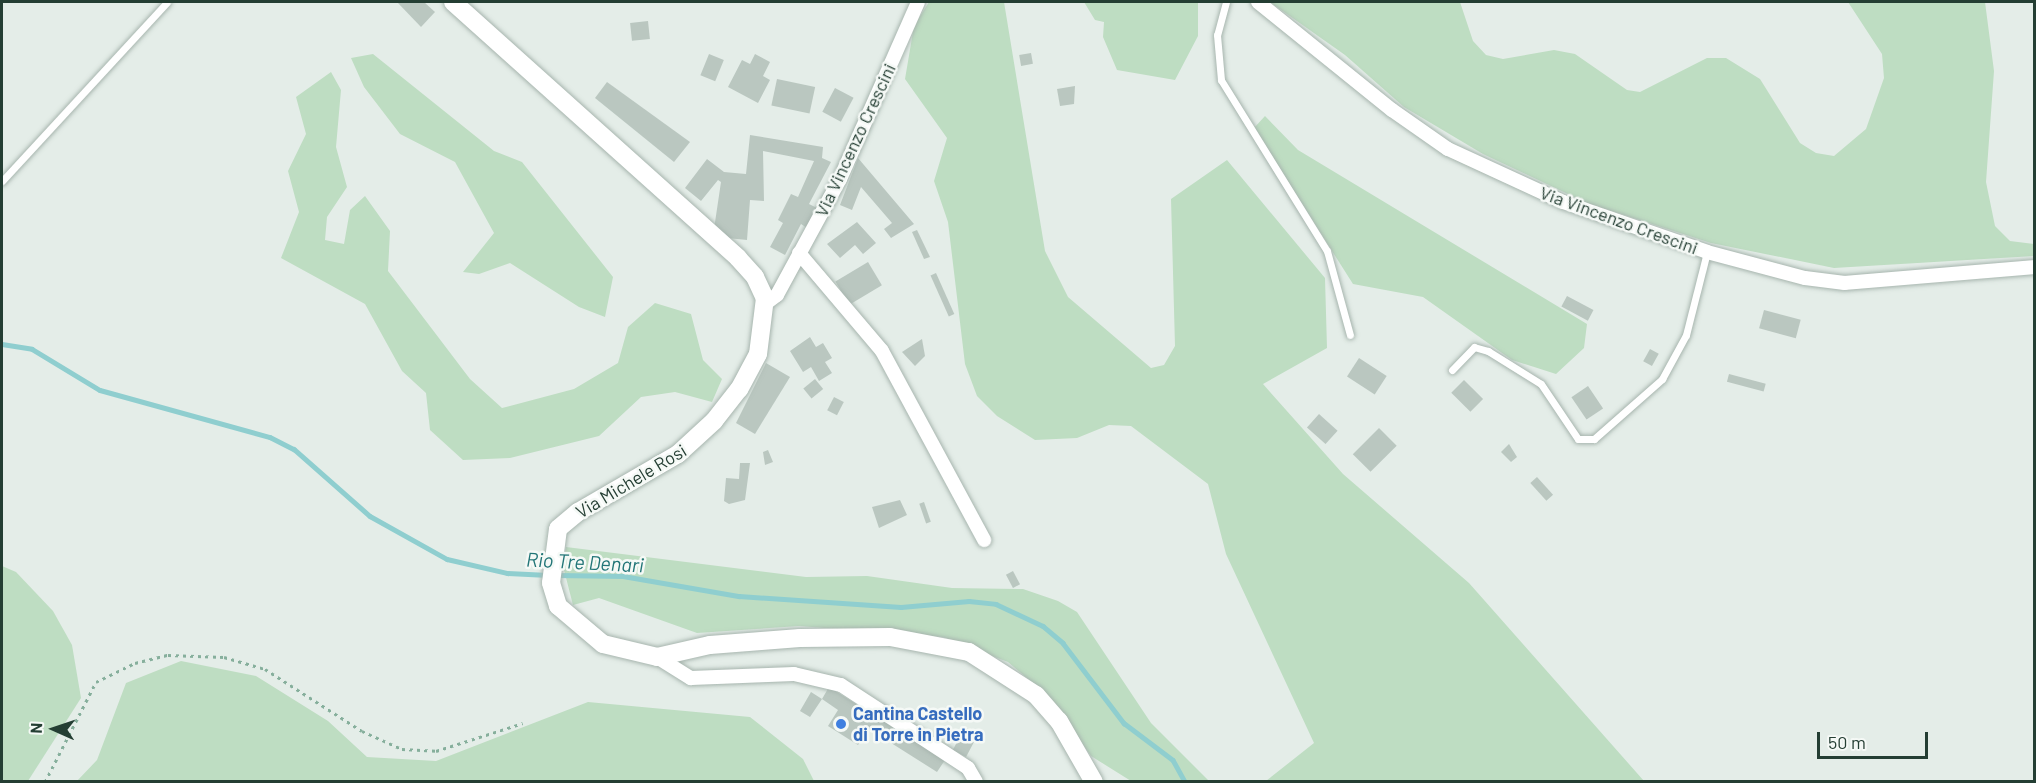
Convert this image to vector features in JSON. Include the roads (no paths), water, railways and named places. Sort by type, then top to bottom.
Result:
[{"type":"street","points":[[453,2],[738,258],[759,283],[765,304]]},
{"type":"street","name":"Via Vincenzo Crescini","points":[[765,304],[777,295],[840,179],[918,2]]},
{"type":"street","name":"Via Vincenzo Crescini","points":[[1258,2],[1392,110],[1448,149],[1563,202],[1707,252],[1805,278],[1845,283],[2034,267]]},
{"type":"street","points":[[799,253],[882,351],[984,540]]},
{"type":"street","name":"Via Michele Rosi","points":[[765,304],[754,361],[714,421],[668,461],[570,517],[558,529],[554,540],[551,583],[558,606],[590,636],[617,649],[657,657],[710,645],[800,638],[890,637],[950,647],[989,662],[1036,695],[1059,721],[1094,782]]},
{"type":"street","points":[[657,657],[681,675],[696,679],[820,678],[841,685],[954,759],[976,782]]},
{"type":"lane","points":[[2,181],[167,2]]},
{"type":"lane","points":[[1226,2],[1217,35],[1221,80],[1327,251],[1350,335]]},
{"type":"lane","points":[[1452,370],[1474,347],[1488,351],[1541,384],[1578,439],[1594,439],[1662,379],[1686,335],[1707,252]]},
{"type":"waterway","name":"Rio Tre Denari","points":[[2,344],[32,349],[100,390],[270,437],[294,449],[370,516],[447,559],[507,573],[548,575]]},
{"type":"waterway","name":"Rio Tre Denari","points":[[557,575],[623,576],[739,596],[901,607],[969,601],[996,604],[1043,626],[1063,643],[1124,723],[1173,760],[1185,782]]},
{"type":"place","name":"Cantina Castello di Torre in Pietra","points":[[841,724]]}]
